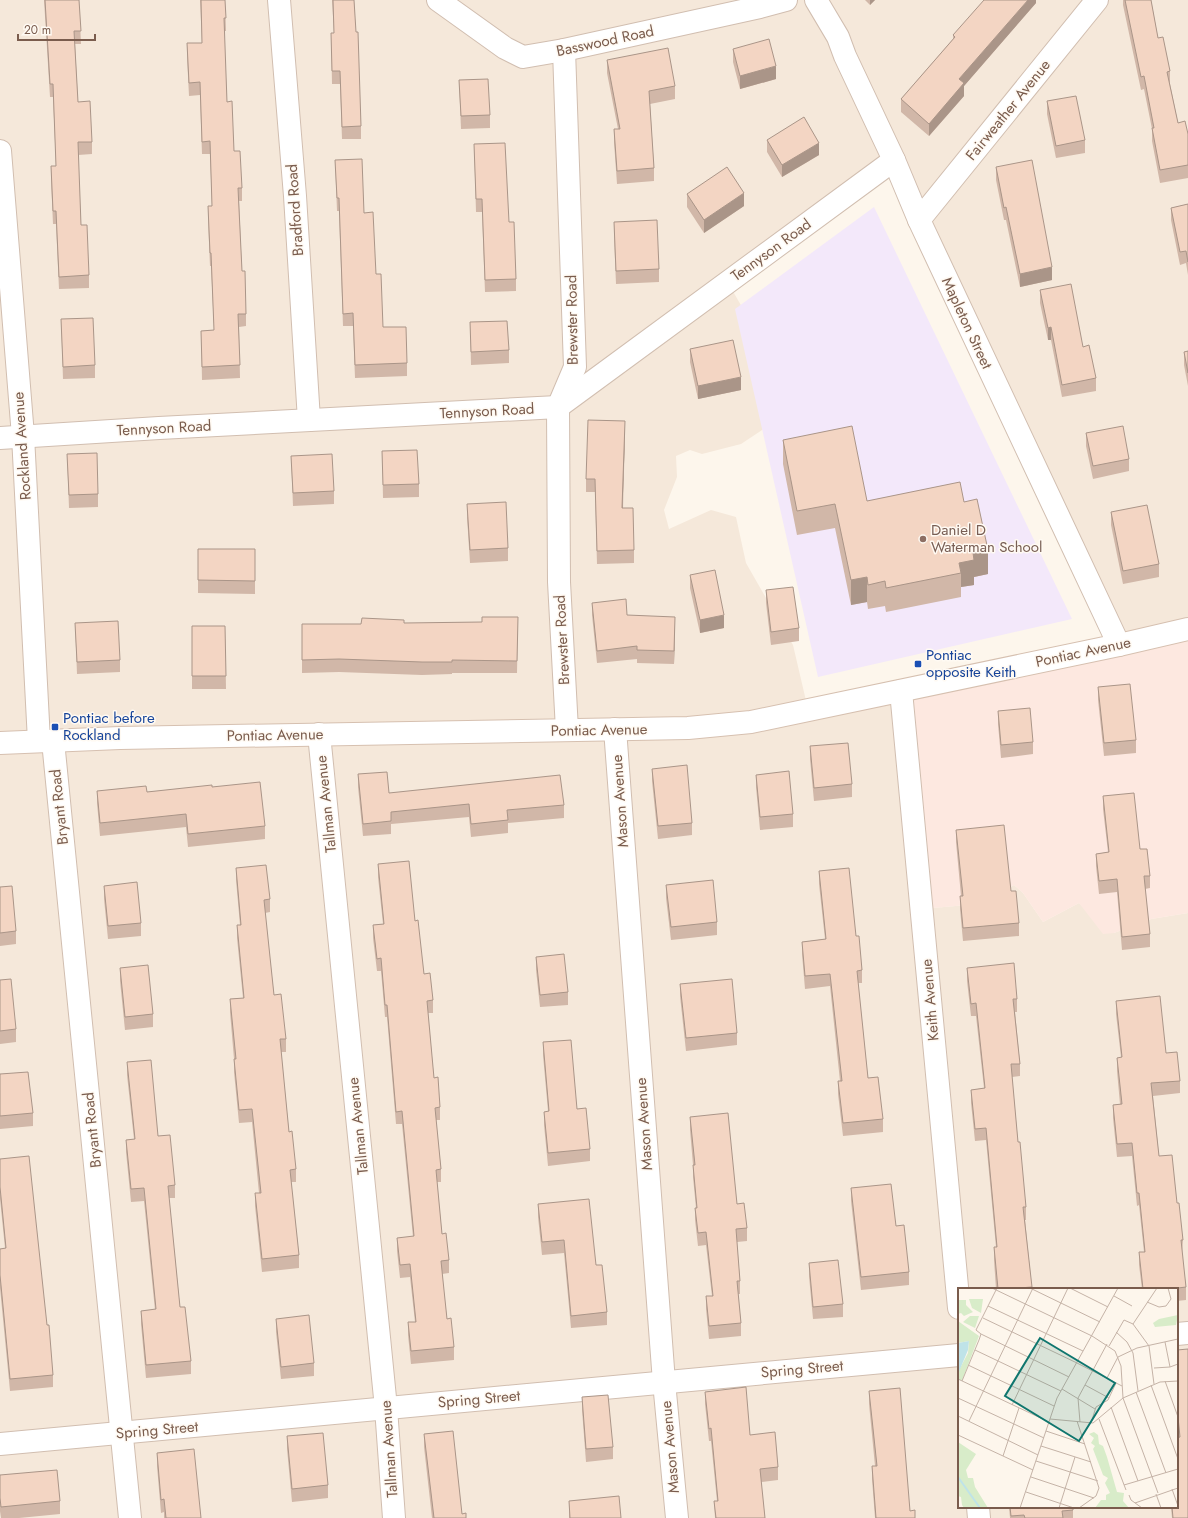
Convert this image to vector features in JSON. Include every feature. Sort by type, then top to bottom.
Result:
[{"type":"street","name":"Bradford Road","points":[[279,0],[295,196],[308,420]]},
{"type":"street","name":"Basswood Road","points":[[438,0],[505,48],[523,57],[564,50],[786,0]]},
{"type":"street","name":"Mapleton Street","points":[[816,0],[838,37],[845,56],[894,160],[919,220],[1119,645]]},
{"type":"street","name":"Fairweather Avenue","points":[[919,220],[1097,0]]},
{"type":"street","name":"Brewster Road","points":[[564,50],[575,368],[558,407],[559,582],[567,730]]},
{"type":"street","name":"Rockland Avenue","points":[[0,151],[46,741]]},
{"type":"street","name":"Tennyson Road","points":[[0,438],[558,407],[894,160]]},
{"type":"street","name":"Pontiac Avenue","points":[[0,743],[120,738],[688,728],[751,722],[893,691],[901,691],[1119,645],[1188,628]]},
{"type":"street","name":"Keith Avenue","points":[[901,691],[958,1297]]},
{"type":"street","name":"Mason Avenue","points":[[615,729],[664,1382],[676,1518]]},
{"type":"street","name":"Tallman Avenue","points":[[319,734],[386,1408],[394,1518]]},
{"type":"street","name":"Bryant Road","points":[[46,741],[130,1518]]},
{"type":"street","points":[[1178,1334],[1188,1333]]},
{"type":"street","name":"Spring Street","points":[[0,1444],[958,1355]]},
{"type":"street","points":[[978,1508],[979,1518]]},
{"type":"shaded area","points":[[0,0],[1188,0],[1188,631],[1124,643],[893,167],[727,281],[792,394],[783,416],[741,444],[702,454],[690,450],[676,456],[677,477],[664,510],[669,529],[711,510],[736,517],[746,563],[793,645],[807,705],[898,692],[920,907],[933,908],[978,904],[1014,885],[1023,893],[1043,922],[1079,903],[1114,933],[1151,919],[1188,913],[1188,1518],[0,1518]]},
{"type":"shaded area","points":[[874,207],[1072,619],[818,677],[735,309]]},
{"type":"shaded area","points":[[1188,631],[1188,913],[1151,919],[1114,933],[1103,934],[1079,903],[1043,922],[1023,893],[1014,885],[978,904],[933,908],[920,907],[906,689]]},
{"type":"building","points":[[45,0],[79,0],[81,31],[74,31],[78,102],[90,101],[92,142],[78,142],[81,225],[87,225],[89,275],[59,277],[56,211],[53,211],[51,166],[56,166],[53,84],[50,84]]},
{"type":"building","points":[[201,0],[225,0],[226,18],[224,18],[227,102],[232,101],[234,151],[240,151],[242,188],[238,188],[242,271],[245,271],[246,314],[238,314],[240,365],[202,367],[201,331],[214,330],[208,206],[212,206],[210,141],[202,142],[200,82],[189,83],[187,43],[202,43]]},
{"type":"building","points":[[333,0],[354,0],[356,32],[358,32],[361,126],[342,127],[340,71],[332,71],[331,33],[334,33]]},
{"type":"building","points":[[984,0],[1028,0],[959,79],[964,83],[929,124],[901,99],[955,37],[953,35]]},
{"type":"building","points":[[1125,0],[1151,0],[1158,38],[1163,37],[1170,71],[1167,72],[1178,123],[1185,121],[1188,134],[1188,165],[1160,170],[1144,76],[1141,77]]},
{"type":"building","points":[[769,39],[776,66],[740,76],[733,49]]},
{"type":"building","points":[[668,48],[675,86],[649,91],[654,168],[617,171],[614,129],[620,129],[607,60]]},
{"type":"building","points":[[488,79],[490,115],[461,116],[459,80]]},
{"type":"building","points":[[1076,96],[1085,140],[1056,146],[1047,101]]},
{"type":"building","points":[[804,117],[819,143],[782,165],[767,140]]},
{"type":"building","points":[[505,143],[509,222],[514,222],[516,279],[485,280],[482,199],[476,199],[474,144]]},
{"type":"building","points":[[362,159],[364,213],[373,212],[376,274],[381,274],[383,327],[406,327],[407,363],[355,365],[353,313],[343,314],[339,198],[337,198],[335,160]]},
{"type":"building","points":[[1032,160],[1052,267],[1020,274],[996,167]]},
{"type":"building","points":[[727,167],[744,193],[704,220],[687,194]]},
{"type":"building","points":[[1188,204],[1188,262],[1186,251],[1180,252],[1171,208]]},
{"type":"building","points":[[657,220],[659,269],[616,271],[614,222]]},
{"type":"building","points":[[1071,284],[1083,347],[1089,345],[1096,378],[1062,385],[1051,327],[1048,328],[1040,290]]},
{"type":"building","points":[[93,318],[95,365],[63,367],[61,319]]},
{"type":"building","points":[[507,321],[509,350],[471,352],[470,322]]},
{"type":"building","points":[[733,340],[741,377],[698,386],[690,349]]},
{"type":"building","points":[[1188,351],[1188,373],[1184,352]]},
{"type":"building","points":[[588,420],[625,421],[622,508],[633,508],[634,550],[597,551],[595,479],[586,479]]},
{"type":"building","points":[[852,426],[867,501],[960,482],[964,502],[977,499],[988,550],[973,553],[974,560],[959,563],[961,573],[886,588],[885,581],[868,585],[867,577],[851,580],[835,504],[797,511],[783,440]]},
{"type":"building","points":[[1123,426],[1129,459],[1093,466],[1086,433]]},
{"type":"building","points":[[417,450],[419,484],[383,485],[382,451]]},
{"type":"building","points":[[97,453],[98,494],[69,495],[67,454]]},
{"type":"building","points":[[332,454],[334,491],[293,493],[291,456]]},
{"type":"building","points":[[506,502],[508,548],[470,550],[467,504]]},
{"type":"building","points":[[1147,505],[1159,564],[1123,571],[1111,512]]},
{"type":"building","points":[[198,549],[255,549],[255,581],[198,580]]},
{"type":"building","points":[[715,570],[724,615],[700,620],[690,575]]},
{"type":"building","points":[[793,587],[799,628],[771,632],[766,590]]},
{"type":"building","points":[[626,599],[627,615],[675,617],[674,651],[637,650],[637,646],[597,651],[592,603]]},
{"type":"building","points":[[482,617],[518,617],[517,661],[452,660],[452,662],[422,662],[339,659],[302,660],[302,624],[361,624],[362,618],[404,620],[404,623],[482,622]]},
{"type":"building","points":[[118,621],[120,660],[77,662],[75,623]]},
{"type":"building","points":[[192,626],[225,626],[226,676],[192,676]]},
{"type":"building","points":[[1130,684],[1136,740],[1104,743],[1098,687]]},
{"type":"building","points":[[1030,708],[1033,742],[1001,745],[998,711]]},
{"type":"building","points":[[848,743],[852,784],[814,788],[810,746]]},
{"type":"building","points":[[687,765],[692,823],[658,826],[652,769]]},
{"type":"building","points":[[789,771],[793,814],[760,817],[756,775]]},
{"type":"building","points":[[387,772],[389,793],[560,775],[564,805],[507,810],[508,820],[471,824],[469,804],[391,812],[391,821],[363,824],[358,774]]},
{"type":"building","points":[[260,782],[265,826],[188,834],[186,814],[100,823],[97,791],[146,786],[147,792],[212,785],[212,787]]},
{"type":"building","points":[[1134,793],[1140,849],[1147,849],[1150,876],[1144,876],[1150,934],[1122,937],[1117,879],[1099,881],[1096,854],[1109,852],[1103,796]]},
{"type":"building","points":[[1004,825],[1011,891],[1016,891],[1019,923],[963,928],[960,896],[963,896],[956,830]]},
{"type":"building","points":[[409,861],[415,921],[418,920],[424,974],[430,973],[433,1000],[427,1001],[434,1078],[438,1077],[440,1107],[435,1108],[441,1169],[436,1170],[442,1234],[446,1233],[449,1260],[441,1261],[447,1319],[451,1318],[454,1347],[411,1351],[408,1322],[416,1322],[410,1264],[400,1265],[397,1238],[414,1236],[402,1111],[396,1112],[387,1005],[385,1005],[381,958],[377,959],[373,925],[384,924],[378,864]]},
{"type":"building","points":[[266,865],[270,899],[264,900],[274,995],[281,994],[286,1039],[280,1039],[289,1132],[292,1131],[296,1169],[290,1170],[299,1255],[262,1259],[255,1193],[261,1193],[252,1109],[239,1110],[230,999],[244,998],[237,925],[241,925],[236,868]]},
{"type":"building","points":[[849,868],[856,936],[859,936],[862,970],[857,971],[868,1078],[878,1077],[883,1119],[843,1123],[838,1081],[842,1081],[830,974],[805,976],[802,942],[826,939],[819,871]]},
{"type":"building","points":[[713,880],[717,922],[671,927],[666,885]]},
{"type":"building","points":[[137,882],[141,923],[108,926],[104,886]]},
{"type":"building","points":[[12,886],[16,931],[0,933],[0,887]]},
{"type":"building","points":[[564,954],[568,992],[540,995],[536,957]]},
{"type":"building","points":[[1014,963],[1017,999],[1013,999],[1020,1064],[1011,1064],[1018,1142],[1020,1142],[1026,1207],[1023,1207],[1032,1287],[998,1288],[994,1247],[997,1247],[986,1128],[975,1129],[971,1090],[985,1088],[976,1003],[971,1004],[967,968]]},
{"type":"building","points":[[148,965],[153,1014],[125,1017],[120,968]]},
{"type":"building","points":[[11,979],[16,1029],[0,1031],[0,980]]},
{"type":"building","points":[[732,979],[737,1033],[686,1038],[680,984]]},
{"type":"building","points":[[1160,996],[1166,1053],[1177,1052],[1180,1081],[1151,1083],[1159,1156],[1172,1155],[1177,1203],[1179,1203],[1183,1240],[1181,1240],[1186,1287],[1143,1288],[1139,1252],[1145,1252],[1132,1143],[1117,1144],[1113,1105],[1122,1104],[1117,1058],[1122,1057],[1116,1001]]},
{"type":"building","points":[[571,1040],[577,1109],[586,1108],[590,1149],[548,1153],[544,1112],[549,1111],[543,1042]]},
{"type":"building","points":[[151,1060],[158,1136],[170,1135],[175,1185],[168,1186],[180,1307],[185,1307],[191,1361],[146,1365],[141,1311],[156,1309],[144,1188],[131,1189],[126,1140],[135,1139],[127,1062]]},
{"type":"building","points":[[28,1072],[33,1113],[0,1116],[0,1074]]},
{"type":"building","points":[[728,1113],[737,1204],[744,1203],[747,1228],[736,1229],[740,1281],[737,1281],[741,1323],[709,1326],[706,1296],[713,1296],[706,1232],[698,1233],[693,1165],[695,1165],[690,1117]]},
{"type":"building","points":[[29,1156],[47,1325],[49,1325],[53,1375],[10,1379],[0,1275],[0,1249],[6,1248],[0,1187],[0,1159]]},
{"type":"building","points":[[891,1184],[896,1226],[904,1225],[909,1272],[861,1277],[851,1188]]},
{"type":"building","points":[[589,1199],[596,1265],[602,1265],[607,1312],[571,1316],[564,1240],[542,1242],[538,1204]]},
{"type":"building","points":[[838,1260],[843,1304],[813,1307],[809,1263]]},
{"type":"building","points":[[309,1315],[314,1363],[281,1367],[276,1319]]},
{"type":"building","points":[[1188,1349],[1188,1518],[1173,1518],[1172,1508],[1178,1508],[1178,1438],[1180,1437],[1178,1417],[1178,1350]]},
{"type":"building","points":[[746,1387],[750,1435],[775,1432],[778,1467],[760,1469],[765,1518],[716,1518],[714,1501],[718,1501],[711,1428],[709,1429],[705,1392]]},
{"type":"building","points":[[900,1388],[910,1511],[915,1510],[915,1518],[876,1518],[872,1466],[877,1466],[869,1391]]},
{"type":"building","points":[[608,1395],[613,1447],[586,1449],[582,1397]]},
{"type":"building","points":[[453,1431],[462,1514],[466,1513],[466,1518],[434,1518],[424,1434]]},
{"type":"building","points":[[323,1433],[328,1485],[292,1489],[287,1436]]},
{"type":"building","points":[[194,1449],[201,1518],[166,1518],[164,1499],[161,1500],[157,1453]]},
{"type":"building","points":[[57,1470],[60,1501],[1,1507],[0,1475]]},
{"type":"building","points":[[619,1496],[621,1518],[570,1518],[569,1501]]},
{"type":"building","points":[[1010,1508],[1073,1508],[1073,1510],[1062,1511],[1063,1518],[1025,1518],[1024,1515],[1011,1516]]},
{"type":"place","name":"Daniel D Waterman School","points":[[923,539]]},
{"type":"place","name":"Pontiac opposite Keith","points":[[918,664]]},
{"type":"place","name":"Pontiac before Rockland","points":[[55,727]]}]
